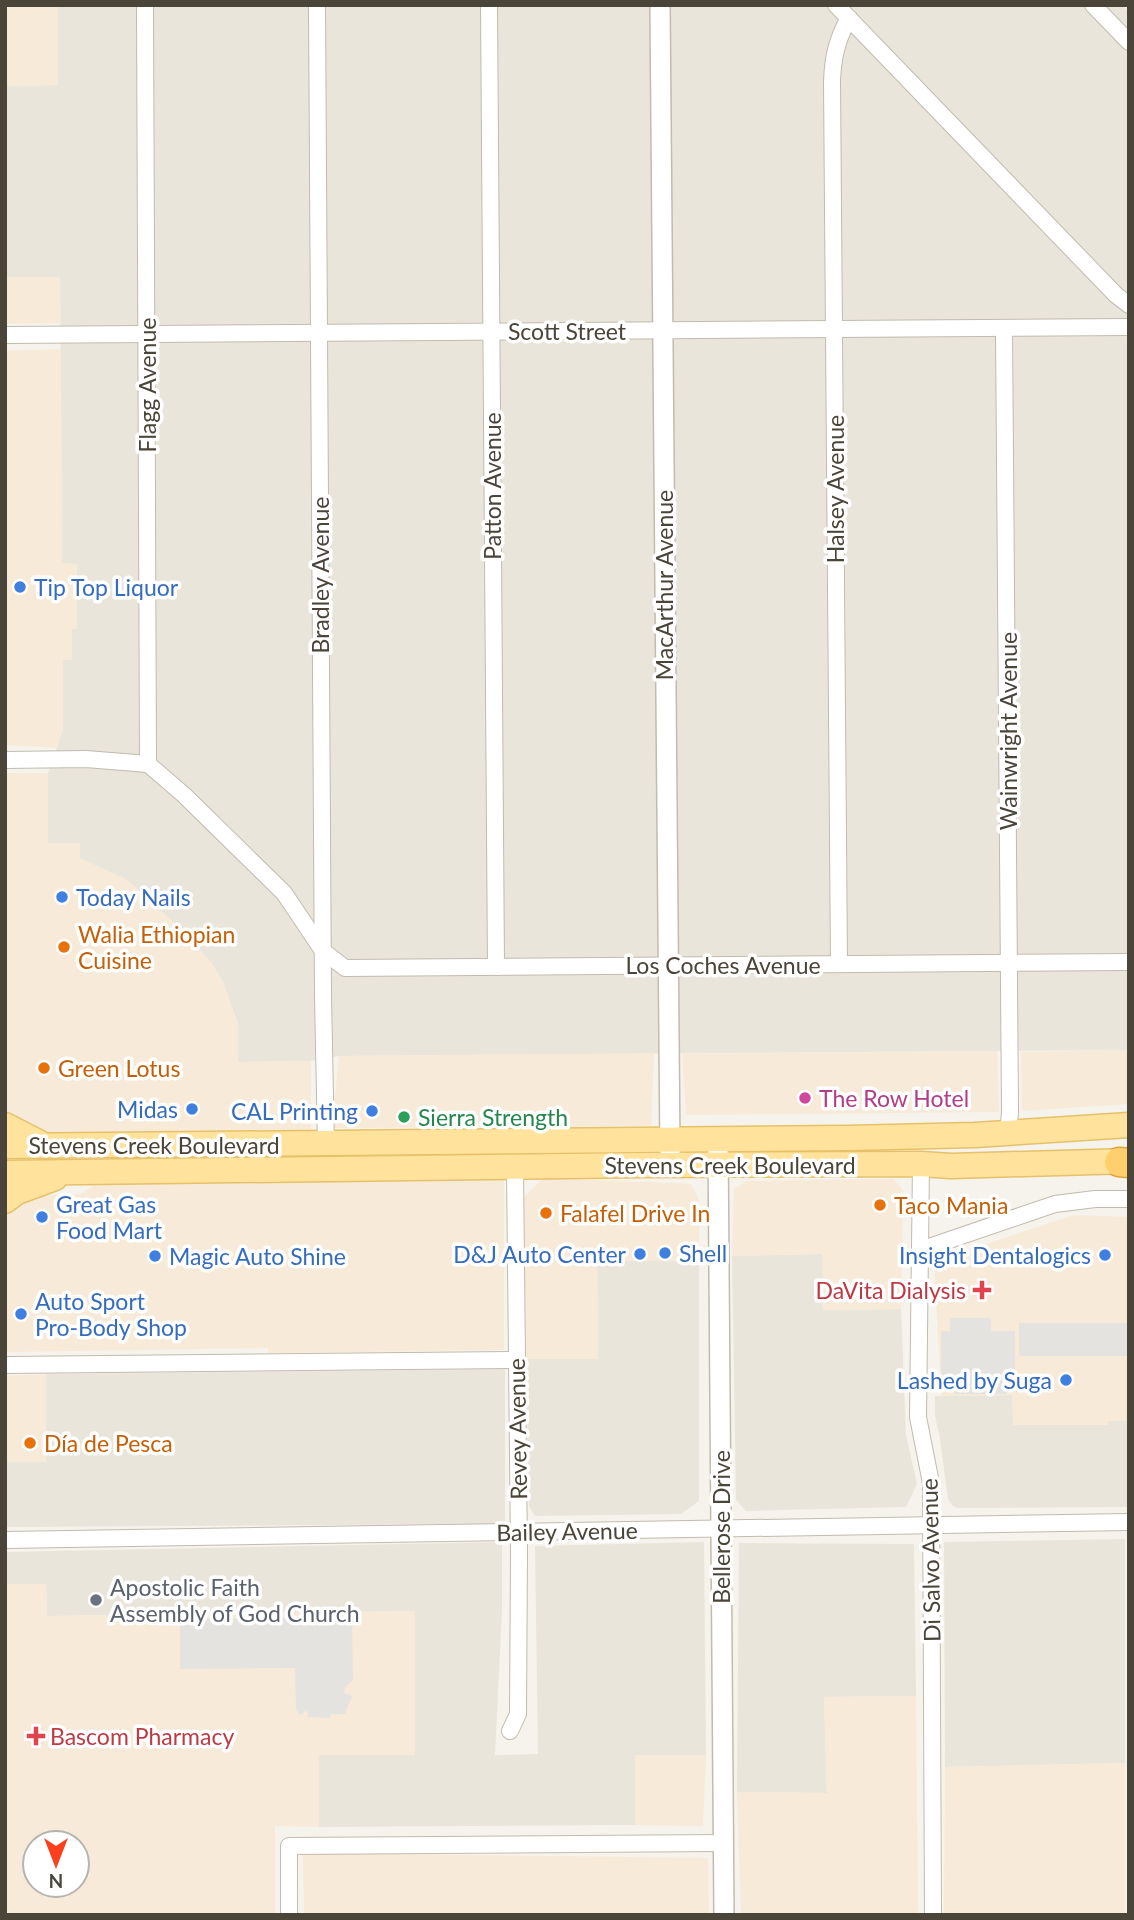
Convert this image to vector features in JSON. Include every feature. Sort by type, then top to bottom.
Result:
[{"type":"main road","points":[[5,1125],[44,1145]]},
{"type":"main road","name":"Stevens Creek Boulevard","points":[[5,1146],[718,1140],[1008,1134],[1129,1125]]},
{"type":"main road","points":[[921,1164],[947,1147],[975,1135]]},
{"type":"main road","name":"Stevens Creek Boulevard","points":[[331,1170],[337,1160],[348,1156],[400,1156],[422,1149],[428,1144]]},
{"type":"main road","name":"Stevens Creek Boulevard","points":[[5,1173],[671,1165],[951,1166],[1125,1162]]},
{"type":"main road","points":[[5,1200],[17,1192],[70,1172]]},
{"type":"street","name":"Flagg Avenue","points":[[145,5],[148,764]]},
{"type":"street","name":"Bradley Avenue","points":[[317,5],[326,1145]]},
{"type":"street","name":"Patton Avenue","points":[[489,5],[496,967]]},
{"type":"street","name":"MacArthur Avenue","points":[[660,5],[667,965],[671,1165]]},
{"type":"street","points":[[836,5],[1116,295],[1129,305]]},
{"type":"street","points":[[1093,5],[1129,42]]},
{"type":"street","name":"Halsey Avenue","points":[[839,964],[832,68],[840,34],[849,18]]},
{"type":"street","name":"Scott Street","points":[[5,335],[1129,327]]},
{"type":"street","name":"Wainwright Avenue","points":[[1004,328],[1008,1134]]},
{"type":"street","points":[[5,760],[86,759],[148,764],[184,795],[284,893],[323,951]]},
{"type":"street","name":"Los Coches Avenue","points":[[323,951],[345,968],[1129,962]]},
{"type":"street","name":"Bellerose Drive","points":[[718,1140],[724,1915]]},
{"type":"street","name":"Di Salvo Avenue","points":[[921,1164],[918,1417],[931,1483],[933,1915]]},
{"type":"street","name":"Revey Avenue","points":[[510,1731],[518,1713],[515,1167]]},
{"type":"street","points":[[920,1250],[1055,1204],[1095,1199],[1129,1199]]},
{"type":"street","points":[[5,1365],[517,1360]]},
{"type":"street","name":"Bailey Avenue","points":[[5,1540],[1129,1521]]},
{"type":"street","points":[[289,1915],[289,1846],[722,1843]]},
{"type":"shaded area","points":[[5,5],[58,5],[58,85],[5,86]]},
{"type":"shaded area","points":[[58,5],[1122,5],[1129,12],[1129,1050],[339,1056],[311,1061],[238,1062],[238,1024],[223,982],[211,962],[127,880],[48,844],[48,773],[63,729],[63,660],[72,629],[77,629],[76,564],[62,564],[60,277],[5,277],[5,86],[58,85]]},
{"type":"shaded area","points":[[5,277],[60,277],[61,323],[5,324]]},
{"type":"shaded area","points":[[61,349],[62,563],[77,564],[77,629],[72,629],[72,660],[63,660],[63,729],[57,748],[5,745],[5,351]]},
{"type":"shaded area","points":[[5,773],[48,773],[48,843],[80,843],[80,858],[127,880],[211,962],[223,982],[238,1024],[238,1062],[311,1061],[311,1133],[156,1135],[34,1132],[10,1113],[5,1106]]},
{"type":"shaded area","points":[[1129,1050],[1129,1104],[1022,1111],[1021,1052]]},
{"type":"shaded area","points":[[997,1051],[999,1112],[686,1115],[682,1054]]},
{"type":"shaded area","points":[[654,1053],[651,1126],[332,1128],[339,1056]]},
{"type":"shaded area","points":[[543,1178],[691,1184],[699,1200],[699,1260],[597,1261],[598,1359],[526,1359],[524,1198]]},
{"type":"shaded area","points":[[504,1179],[504,1350],[269,1353],[268,1348],[5,1352],[5,1215],[14,1203],[26,1196],[81,1194],[97,1184]]},
{"type":"shaded area","points":[[894,1179],[903,1191],[901,1309],[823,1310],[822,1254],[732,1256],[734,1189],[747,1181]]},
{"type":"shaded area","points":[[1074,1215],[1129,1217],[1129,1421],[1108,1421],[1108,1425],[1013,1425],[1012,1395],[941,1396],[934,1261]]},
{"type":"shaded area","points":[[823,1254],[823,1310],[901,1309],[906,1435],[917,1484],[906,1507],[746,1511],[736,1500],[732,1256]]},
{"type":"shaded area","points":[[699,1260],[699,1501],[681,1514],[535,1516],[529,1506],[526,1359],[598,1359],[597,1261]]},
{"type":"shaded area","points":[[950,1318],[991,1318],[991,1331],[1015,1331],[1015,1382],[1007,1382],[1007,1394],[955,1394],[954,1382],[941,1382],[941,1331],[950,1331]]},
{"type":"shaded area","points":[[1019,1323],[1129,1323],[1129,1356],[1019,1356]]},
{"type":"shaded area","points":[[505,1369],[505,1524],[5,1527],[5,1462],[46,1461],[46,1374]]},
{"type":"shaded area","points":[[46,1374],[46,1462],[5,1462],[5,1376]]},
{"type":"shaded area","points":[[1012,1395],[1014,1425],[1108,1424],[1108,1420],[1129,1421],[1129,1507],[953,1506],[948,1499],[935,1416],[935,1396]]},
{"type":"shaded area","points":[[1125,1539],[1125,1763],[945,1767],[944,1542]]},
{"type":"shaded area","points":[[502,1542],[502,1610],[495,1755],[538,1754],[535,1546],[704,1542],[706,1755],[635,1755],[635,1825],[319,1827],[319,1755],[414,1611],[47,1616],[46,1584],[5,1584],[5,1552]]},
{"type":"shaded area","points":[[739,1543],[914,1544],[916,1696],[824,1697],[827,1793],[737,1792]]},
{"type":"shaded area","points":[[5,1584],[46,1584],[47,1616],[415,1611],[415,1755],[319,1755],[319,1827],[275,1826],[275,1915],[5,1915]]},
{"type":"shaded area","points":[[352,1617],[353,1680],[345,1687],[344,1693],[352,1696],[345,1714],[331,1714],[330,1718],[308,1717],[307,1710],[300,1715],[296,1709],[295,1668],[180,1669],[180,1619]]},
{"type":"shaded area","points":[[916,1696],[918,1915],[741,1915],[737,1792],[827,1793],[824,1697]]},
{"type":"shaded area","points":[[635,1755],[706,1755],[703,1826],[635,1825]]},
{"type":"shaded area","points":[[1125,1763],[1125,1915],[944,1915],[945,1767]]},
{"type":"shaded area","points":[[303,1853],[708,1858],[709,1915],[304,1915]]},
{"type":"place","name":"Tip Top Liquor","points":[[20,587]]},
{"type":"place","name":"Today Nails","points":[[62,897]]},
{"type":"place","name":"Walia Ethiopian Cuisine","points":[[64,947]]},
{"type":"place","name":"Green Lotus","points":[[44,1068]]},
{"type":"place","name":"The Row Hotel","points":[[805,1098]]},
{"type":"place","name":"Midas","points":[[192,1109]]},
{"type":"place","name":"CAL Printing","points":[[372,1111]]},
{"type":"place","name":"Sierra Strength","points":[[404,1117]]},
{"type":"place","name":"Taco Mania","points":[[880,1205]]},
{"type":"place","name":"Falafel Drive In","points":[[546,1213]]},
{"type":"place","name":"Great Gas Food Mart","points":[[42,1217]]},
{"type":"place","name":"Shell","points":[[665,1253]]},
{"type":"place","name":"D&J Auto Center","points":[[640,1254]]},
{"type":"place","name":"Insight Dentalogics","points":[[1105,1255]]},
{"type":"place","name":"Magic Auto Shine","points":[[155,1256]]},
{"type":"place","name":"DaVita Dialysis","points":[[982,1290]]},
{"type":"place","name":"Auto Sport Pro-Body Shop","points":[[21,1314]]},
{"type":"place","name":"Lashed by Suga","points":[[1066,1380]]},
{"type":"place","name":"Día de Pesca","points":[[30,1443]]},
{"type":"place","name":"Apostolic Faith Assembly of God Church","points":[[96,1600]]},
{"type":"place","name":"Bascom Pharmacy","points":[[36,1736]]}]
